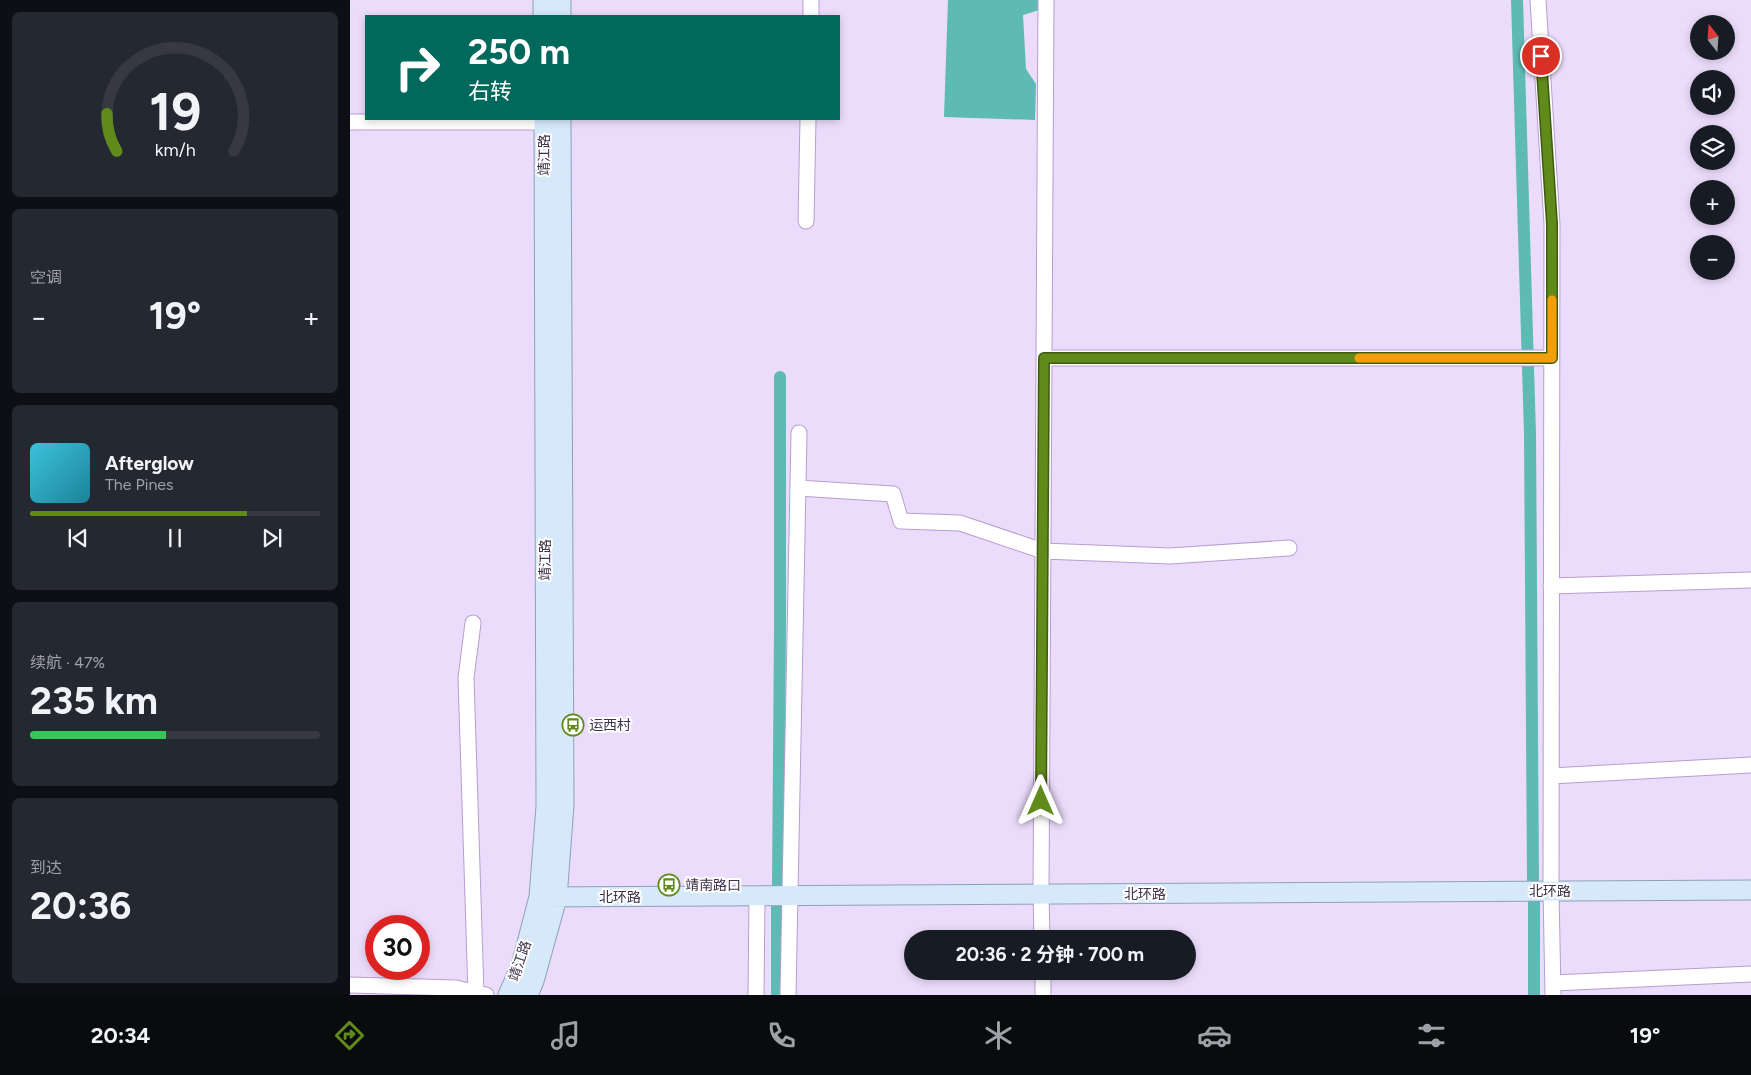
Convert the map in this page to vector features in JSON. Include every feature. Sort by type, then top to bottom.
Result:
[{"type":"main road","points":[[544,0],[544,15]]},
{"type":"main road","points":[[561,0],[561,15]]},
{"type":"main road","name":"靖江路","points":[[528,995],[534,981],[564,805],[550,120]]},
{"type":"main road","name":"北环路","points":[[548,898],[1751,890]]},
{"type":"main road","name":"靖江路","points":[[508,995],[548,898]]},
{"type":"street","points":[[811,0],[811,15]]},
{"type":"street","points":[[1042,930],[1046,0]]},
{"type":"street","points":[[1538,0],[1552,224],[1551,891],[1553,989],[1751,974]]},
{"type":"street","points":[[350,122],[550,120]]},
{"type":"street","points":[[806,221],[808,120]]},
{"type":"street","points":[[1044,358],[1551,358]]},
{"type":"street","points":[[788,995],[799,433]]},
{"type":"street","points":[[798,488],[893,494],[901,521],[960,523],[1043,551],[1170,556],[1289,548]]},
{"type":"street","points":[[1551,586],[1751,580]]},
{"type":"street","points":[[350,985],[456,988],[481,994],[466,678],[473,623]]},
{"type":"street","points":[[1551,776],[1751,765]]},
{"type":"street","points":[[756,995],[757,896]]},
{"type":"street","points":[[1043,980],[1044,995]]},
{"type":"shaded area","points":[[948,0],[1046,0],[1046,8],[1023,15],[1026,69],[1036,84],[1035,120],[944,117]]},
{"type":"waterway","points":[[1517,0],[1530,434],[1533,880]]},
{"type":"waterway","points":[[778,885],[780,377]]},
{"type":"waterway","points":[[1534,902],[1534,995]]},
{"type":"waterway","points":[[777,907],[777,995]]},
{"type":"slow traffic","points":[[1359,358],[1552,358],[1552,300]]},
{"type":"place","name":"运西村","points":[[573,725]]},
{"type":"place","name":"靖南路口","points":[[669,885]]},
{"type":"route","points":[[1041,801],[1044,358],[1552,358],[1552,224],[1541,56]]}]
